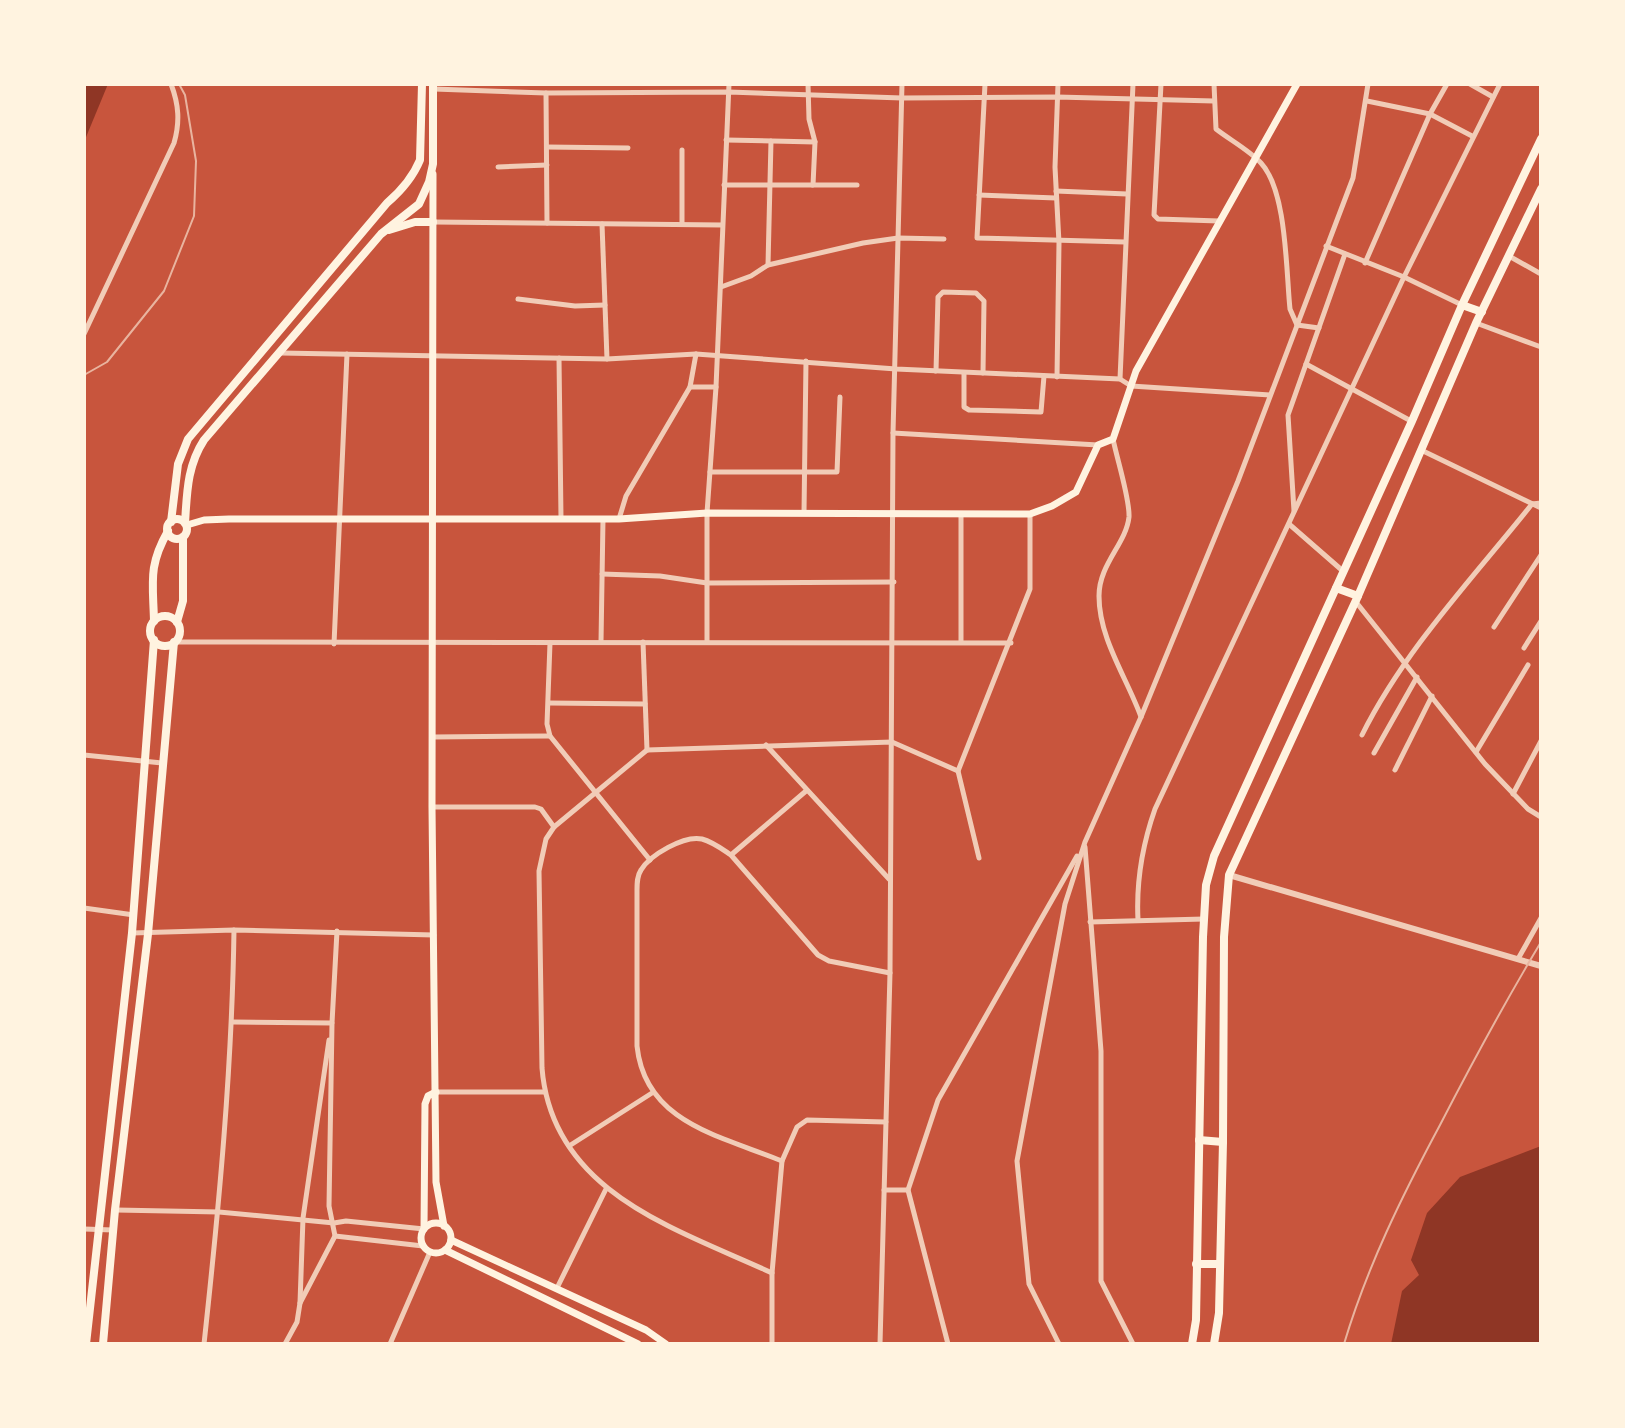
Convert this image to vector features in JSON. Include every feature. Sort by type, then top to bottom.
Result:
[{"type":"main road","points":[[86,1344],[134,915],[154,640],[151,628],[154,621],[152,568],[170,526],[178,464],[192,432],[406,184],[420,160],[422,84]]},
{"type":"main road","points":[[170,526],[180,520],[186,524],[229,519],[619,519],[707,513],[1030,514],[1052,506],[1076,492],[1098,445],[1113,439],[1136,371],[1297,84]]},
{"type":"main road","points":[[433,87],[432,807],[435,935],[437,1196],[444,1226],[451,1240],[445,1250],[438,1253],[430,1252],[423,1246],[421,1238],[424,1229],[425,1104],[428,1096],[436,1092]]},
{"type":"main road","points":[[1192,1344],[1196,1320],[1203,937],[1206,885],[1214,856],[1462,305],[1541,139]]},
{"type":"main road","points":[[103,1344],[115,1210],[148,934],[174,642],[179,635],[177,622],[183,601],[183,537],[187,532],[189,476],[193,456],[381,234],[419,204],[427,189],[433,164]]},
{"type":"main road","points":[[1214,1344],[1219,1313],[1224,937],[1229,875],[1356,598],[1476,323],[1541,189]]},
{"type":"main road","points":[[381,234],[406,224],[433,222]]},
{"type":"main road","points":[[1462,305],[1482,312]]},
{"type":"main road","points":[[264,351],[280,353]]},
{"type":"main road","points":[[192,432],[204,440]]},
{"type":"main road","points":[[170,526],[174,538],[183,537]]},
{"type":"main road","points":[[1336,588],[1356,598]]},
{"type":"main road","points":[[154,621],[166,616],[177,622]]},
{"type":"main road","points":[[154,640],[162,645],[174,642]]},
{"type":"main road","points":[[1203,937],[1224,937]]},
{"type":"main road","points":[[1199,1140],[1223,1142]]},
{"type":"main road","points":[[424,1229],[436,1223],[444,1226]]},
{"type":"main road","points":[[451,1240],[646,1330],[666,1344]]},
{"type":"main road","points":[[445,1250],[638,1344]]},
{"type":"main road","points":[[1196,1264],[1220,1264]]},
{"type":"street","points":[[84,334],[174,143],[179,127],[178,102],[171,84]]},
{"type":"street","points":[[707,642],[707,513],[716,387],[729,84]]},
{"type":"street","points":[[808,84],[809,119],[815,142],[813,185]]},
{"type":"street","points":[[880,1344],[890,973],[893,433],[902,84]]},
{"type":"street","points":[[985,84],[977,238],[1125,242]]},
{"type":"street","points":[[1057,377],[1058,84]]},
{"type":"street","points":[[1120,379],[1133,84]]},
{"type":"street","points":[[1161,84],[1154,215],[1158,219],[1219,221]]},
{"type":"street","points":[[1214,84],[1216,129],[1255,157],[1270,176],[1285,247],[1290,309],[1297,325]]},
{"type":"street","points":[[948,1344],[908,1190],[938,1100],[1085,842],[1141,717],[1238,481],[1353,178],[1368,84]]},
{"type":"street","points":[[1365,263],[1430,114],[1447,84]]},
{"type":"street","points":[[1470,84],[1493,97]]},
{"type":"street","points":[[1138,920],[1139,872],[1155,809],[1404,277],[1500,84]]},
{"type":"street","points":[[433,87],[496,87],[546,93],[729,92],[902,98],[1057,97],[1214,101]]},
{"type":"street","points":[[546,93],[547,223]]},
{"type":"street","points":[[1367,101],[1430,114],[1472,136]]},
{"type":"street","points":[[726,140],[815,142]]},
{"type":"street","points":[[768,265],[771,141]]},
{"type":"street","points":[[547,147],[628,148]]},
{"type":"street","points":[[682,150],[682,224]]},
{"type":"street","points":[[498,167],[547,165]]},
{"type":"street","points":[[724,185],[857,185]]},
{"type":"street","points":[[979,195],[1127,194]]},
{"type":"street","points":[[433,222],[722,225]]},
{"type":"street","points":[[602,224],[607,359]]},
{"type":"street","points":[[721,287],[751,276],[768,265],[863,243],[898,238],[944,239]]},
{"type":"street","points":[[1326,246],[1404,277],[1462,305]]},
{"type":"street","points":[[1294,512],[1288,415],[1345,254]]},
{"type":"street","points":[[1509,256],[1541,274]]},
{"type":"street","points":[[936,371],[938,297],[943,292],[976,293],[984,301],[983,373]]},
{"type":"street","points":[[518,299],[575,306],[605,305]]},
{"type":"street","points":[[1476,323],[1541,347]]},
{"type":"street","points":[[1297,325],[1319,328]]},
{"type":"street","points":[[280,353],[607,359],[696,354],[896,369],[1120,379],[1131,386],[1270,395]]},
{"type":"street","points":[[334,644],[347,354]]},
{"type":"street","points":[[619,519],[626,496],[690,387],[696,354]]},
{"type":"street","points":[[559,358],[561,518]]},
{"type":"street","points":[[804,513],[806,361]]},
{"type":"street","points":[[1306,364],[1412,421]]},
{"type":"street","points":[[964,373],[964,407],[969,410],[1041,412],[1044,376]]},
{"type":"street","points":[[690,387],[716,387]]},
{"type":"street","points":[[710,472],[837,471],[840,397]]},
{"type":"street","points":[[893,433],[1098,445]]},
{"type":"street","points":[[1113,439],[1129,516],[1100,577],[1098,598],[1113,655],[1141,717]]},
{"type":"street","points":[[1421,450],[1541,506]]},
{"type":"street","points":[[1362,735],[1405,661],[1532,504]]},
{"type":"street","points":[[961,513],[961,642]]},
{"type":"street","points":[[979,858],[958,771],[1030,589],[1030,514]]},
{"type":"street","points":[[601,642],[603,518]]},
{"type":"street","points":[[1289,524],[1344,572]]},
{"type":"street","points":[[1494,627],[1541,555]]},
{"type":"street","points":[[602,574],[660,576],[707,583],[894,582]]},
{"type":"street","points":[[1356,598],[1476,752],[1513,794],[1541,817]]},
{"type":"street","points":[[1524,648],[1541,621]]},
{"type":"street","points":[[174,642],[1011,643]]},
{"type":"street","points":[[643,642],[647,750]]},
{"type":"street","points":[[550,643],[547,724],[550,736],[650,860]]},
{"type":"street","points":[[1476,752],[1528,665]]},
{"type":"street","points":[[1374,753],[1417,677]]},
{"type":"street","points":[[1395,770],[1432,696]]},
{"type":"street","points":[[549,703],[645,704]]},
{"type":"street","points":[[433,737],[550,736]]},
{"type":"street","points":[[1513,794],[1541,741]]},
{"type":"street","points":[[772,1273],[658,1220],[606,1189],[569,1146],[544,1092],[539,871],[546,839],[554,827],[647,750],[892,742],[958,771]]},
{"type":"street","points":[[766,744],[890,881]]},
{"type":"street","points":[[84,755],[163,763]]},
{"type":"street","points":[[731,855],[806,791]]},
{"type":"street","points":[[432,807],[535,807],[541,809],[554,827]]},
{"type":"street","points":[[782,1161],[688,1122],[652,1093],[640,1066],[637,1046],[637,881],[640,871],[674,843],[701,839],[715,844],[731,855],[818,955],[829,961],[890,973]]},
{"type":"street","points":[[1085,842],[1101,1051],[1101,1281],[1133,1344]]},
{"type":"street","points":[[1059,1344],[1029,1284],[1017,1161],[1065,904],[1085,842]]},
{"type":"street","points":[[1229,875],[1541,966]]},
{"type":"street","points":[[84,908],[134,915]]},
{"type":"street","points":[[1518,959],[1541,918]]},
{"type":"street","points":[[1090,922],[1204,919]]},
{"type":"street","points":[[204,1344],[219,1212],[233,1022],[234,930]]},
{"type":"street","points":[[132,933],[234,930],[435,935]]},
{"type":"street","points":[[300,1303],[335,1236],[329,1206],[337,931]]},
{"type":"street","points":[[233,1022],[332,1023]]},
{"type":"street","points":[[285,1344],[297,1322],[300,1303],[303,1218],[332,1023]]},
{"type":"street","points":[[436,1092],[544,1092]]},
{"type":"street","points":[[569,1146],[652,1093]]},
{"type":"street","points":[[772,1344],[772,1273],[782,1161],[796,1129],[803,1121],[886,1122]]},
{"type":"street","points":[[557,1288],[606,1189]]},
{"type":"street","points":[[884,1190],[908,1190]]},
{"type":"street","points":[[115,1210],[219,1212],[424,1229]]},
{"type":"street","points":[[84,1229],[113,1230]]},
{"type":"street","points":[[335,1236],[423,1246]]},
{"type":"street","points":[[390,1344],[430,1252]]},
{"type":"shaded area","points":[[84,84],[108,84],[84,142]]},
{"type":"shaded area","points":[[1541,1146],[1541,1344],[1391,1344],[1402,1291],[1419,1275],[1411,1260],[1427,1213],[1460,1177]]},
{"type":"railway","points":[[84,375],[107,362],[164,291],[194,216],[196,161],[185,95],[179,84]]},
{"type":"railway","points":[[1344,1344],[1363,1287],[1399,1205],[1541,942]]}]
